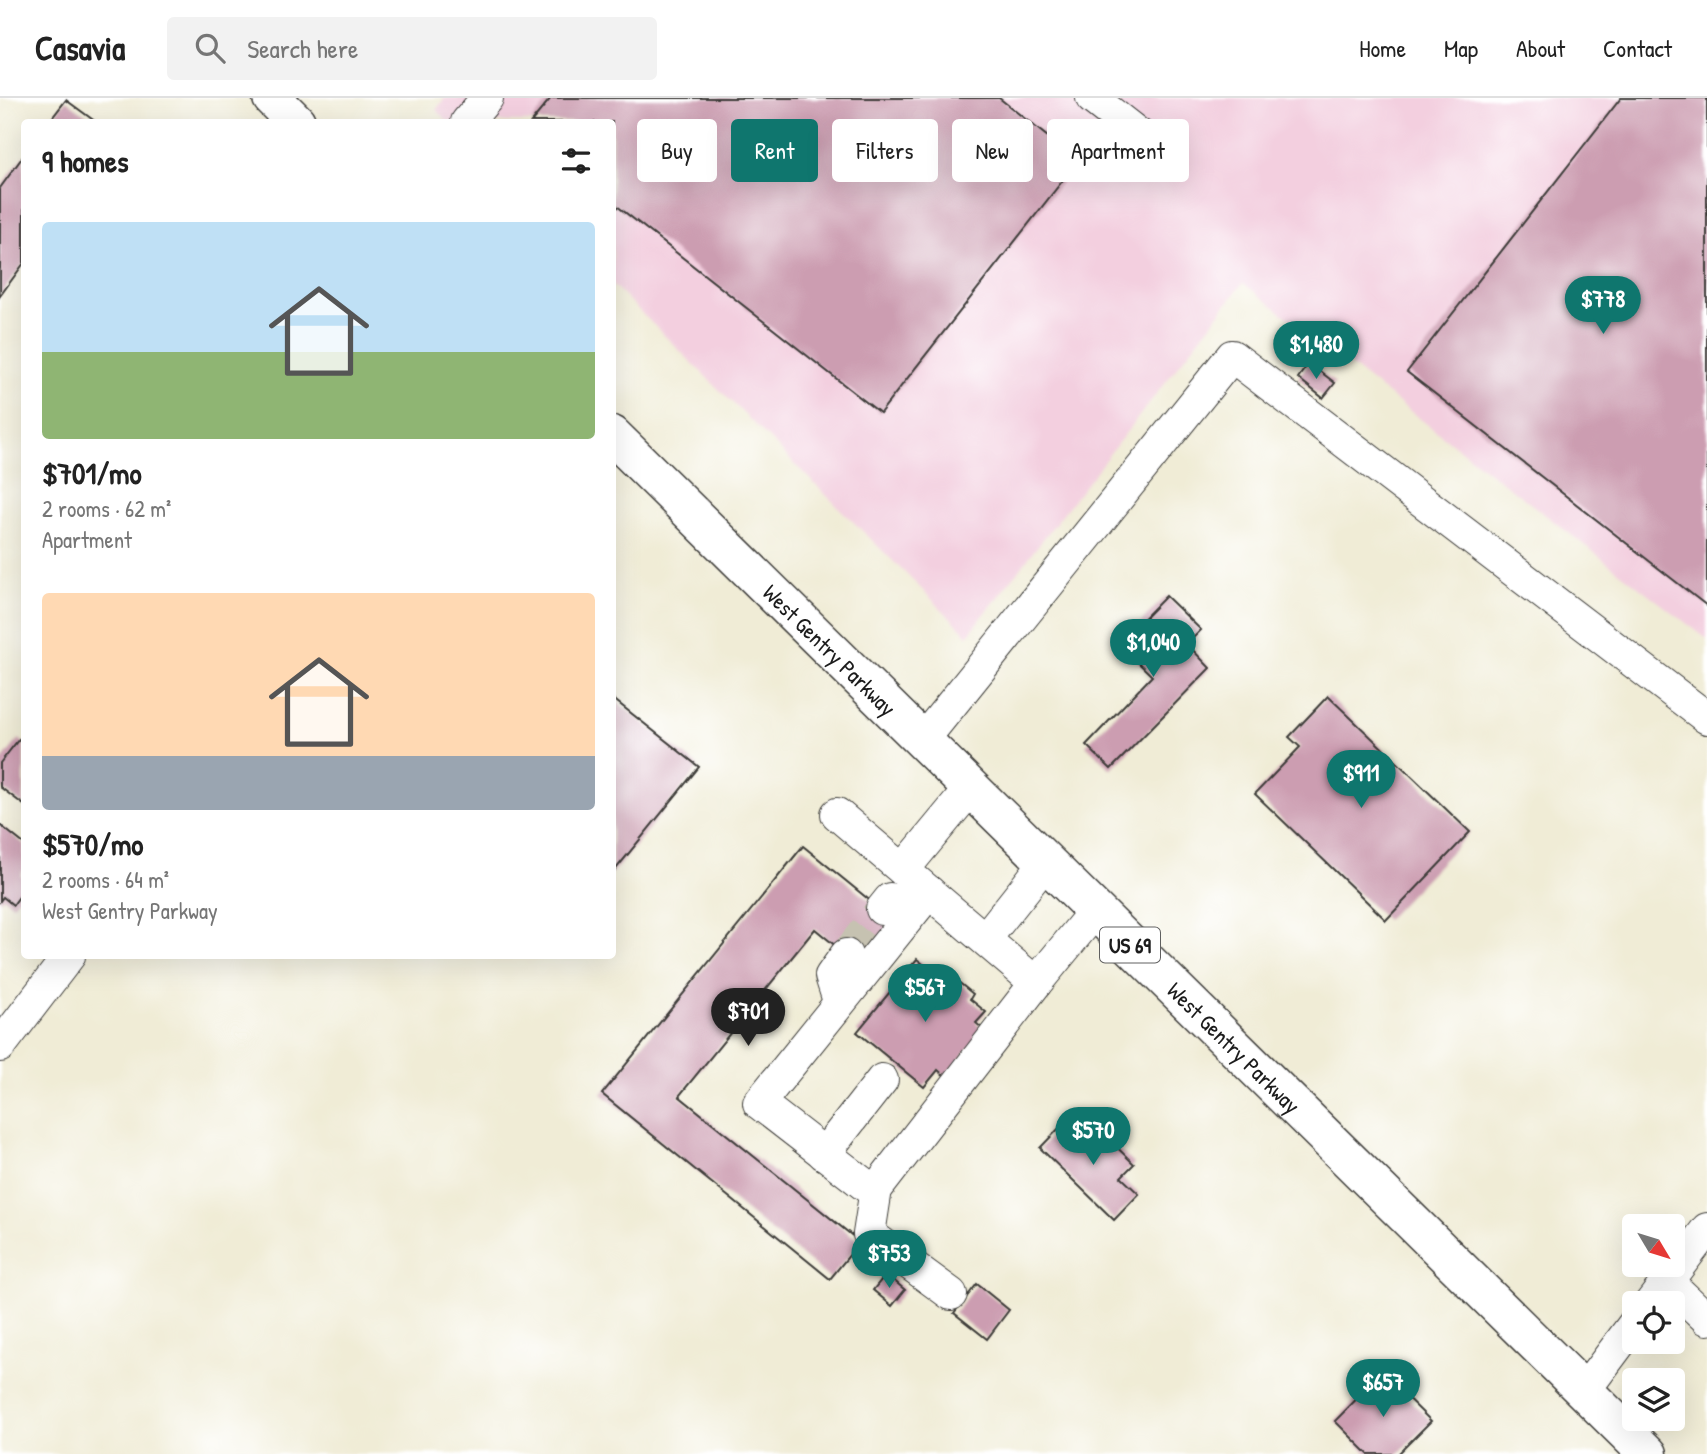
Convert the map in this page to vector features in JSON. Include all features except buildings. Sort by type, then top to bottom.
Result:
[{"type":"main road","points":[[272,98],[293,119]]},
{"type":"main road","name":"West Gentry Parkway","points":[[616,439],[1648,1454]]},
{"type":"street","points":[[470,119],[487,98]]},
{"type":"street","points":[[1092,98],[1119,119]]},
{"type":"street","points":[[922,741],[1232,356],[1707,718]]},
{"type":"street","points":[[903,870],[970,789]]},
{"type":"street","points":[[837,814],[903,870],[922,899],[985,939],[1036,983]]},
{"type":"street","points":[[985,939],[1045,863]]},
{"type":"street","points":[[881,909],[890,899],[922,899]]},
{"type":"street","points":[[876,1189],[874,1192],[758,1104],[922,899]]},
{"type":"street","points":[[951,1294],[869,1234],[876,1189],[1095,911]]},
{"type":"street","points":[[839,1001],[831,975],[846,955]]},
{"type":"street","points":[[0,1046],[67,959]]},
{"type":"street","points":[[824,1154],[882,1080]]},
{"type":"street","points":[[1660,1291],[1707,1229]]},
{"type":"street","points":[[1685,1307],[1707,1319]]},
{"type":"street","points":[[1584,1391],[1622,1340]]},
{"type":"shaded area","points":[[445,98],[1707,98],[1707,639],[1243,283],[968,635],[616,288],[616,119],[446,119],[436,110]]},
{"type":"tunnel","points":[[846,955],[882,909]]}]
